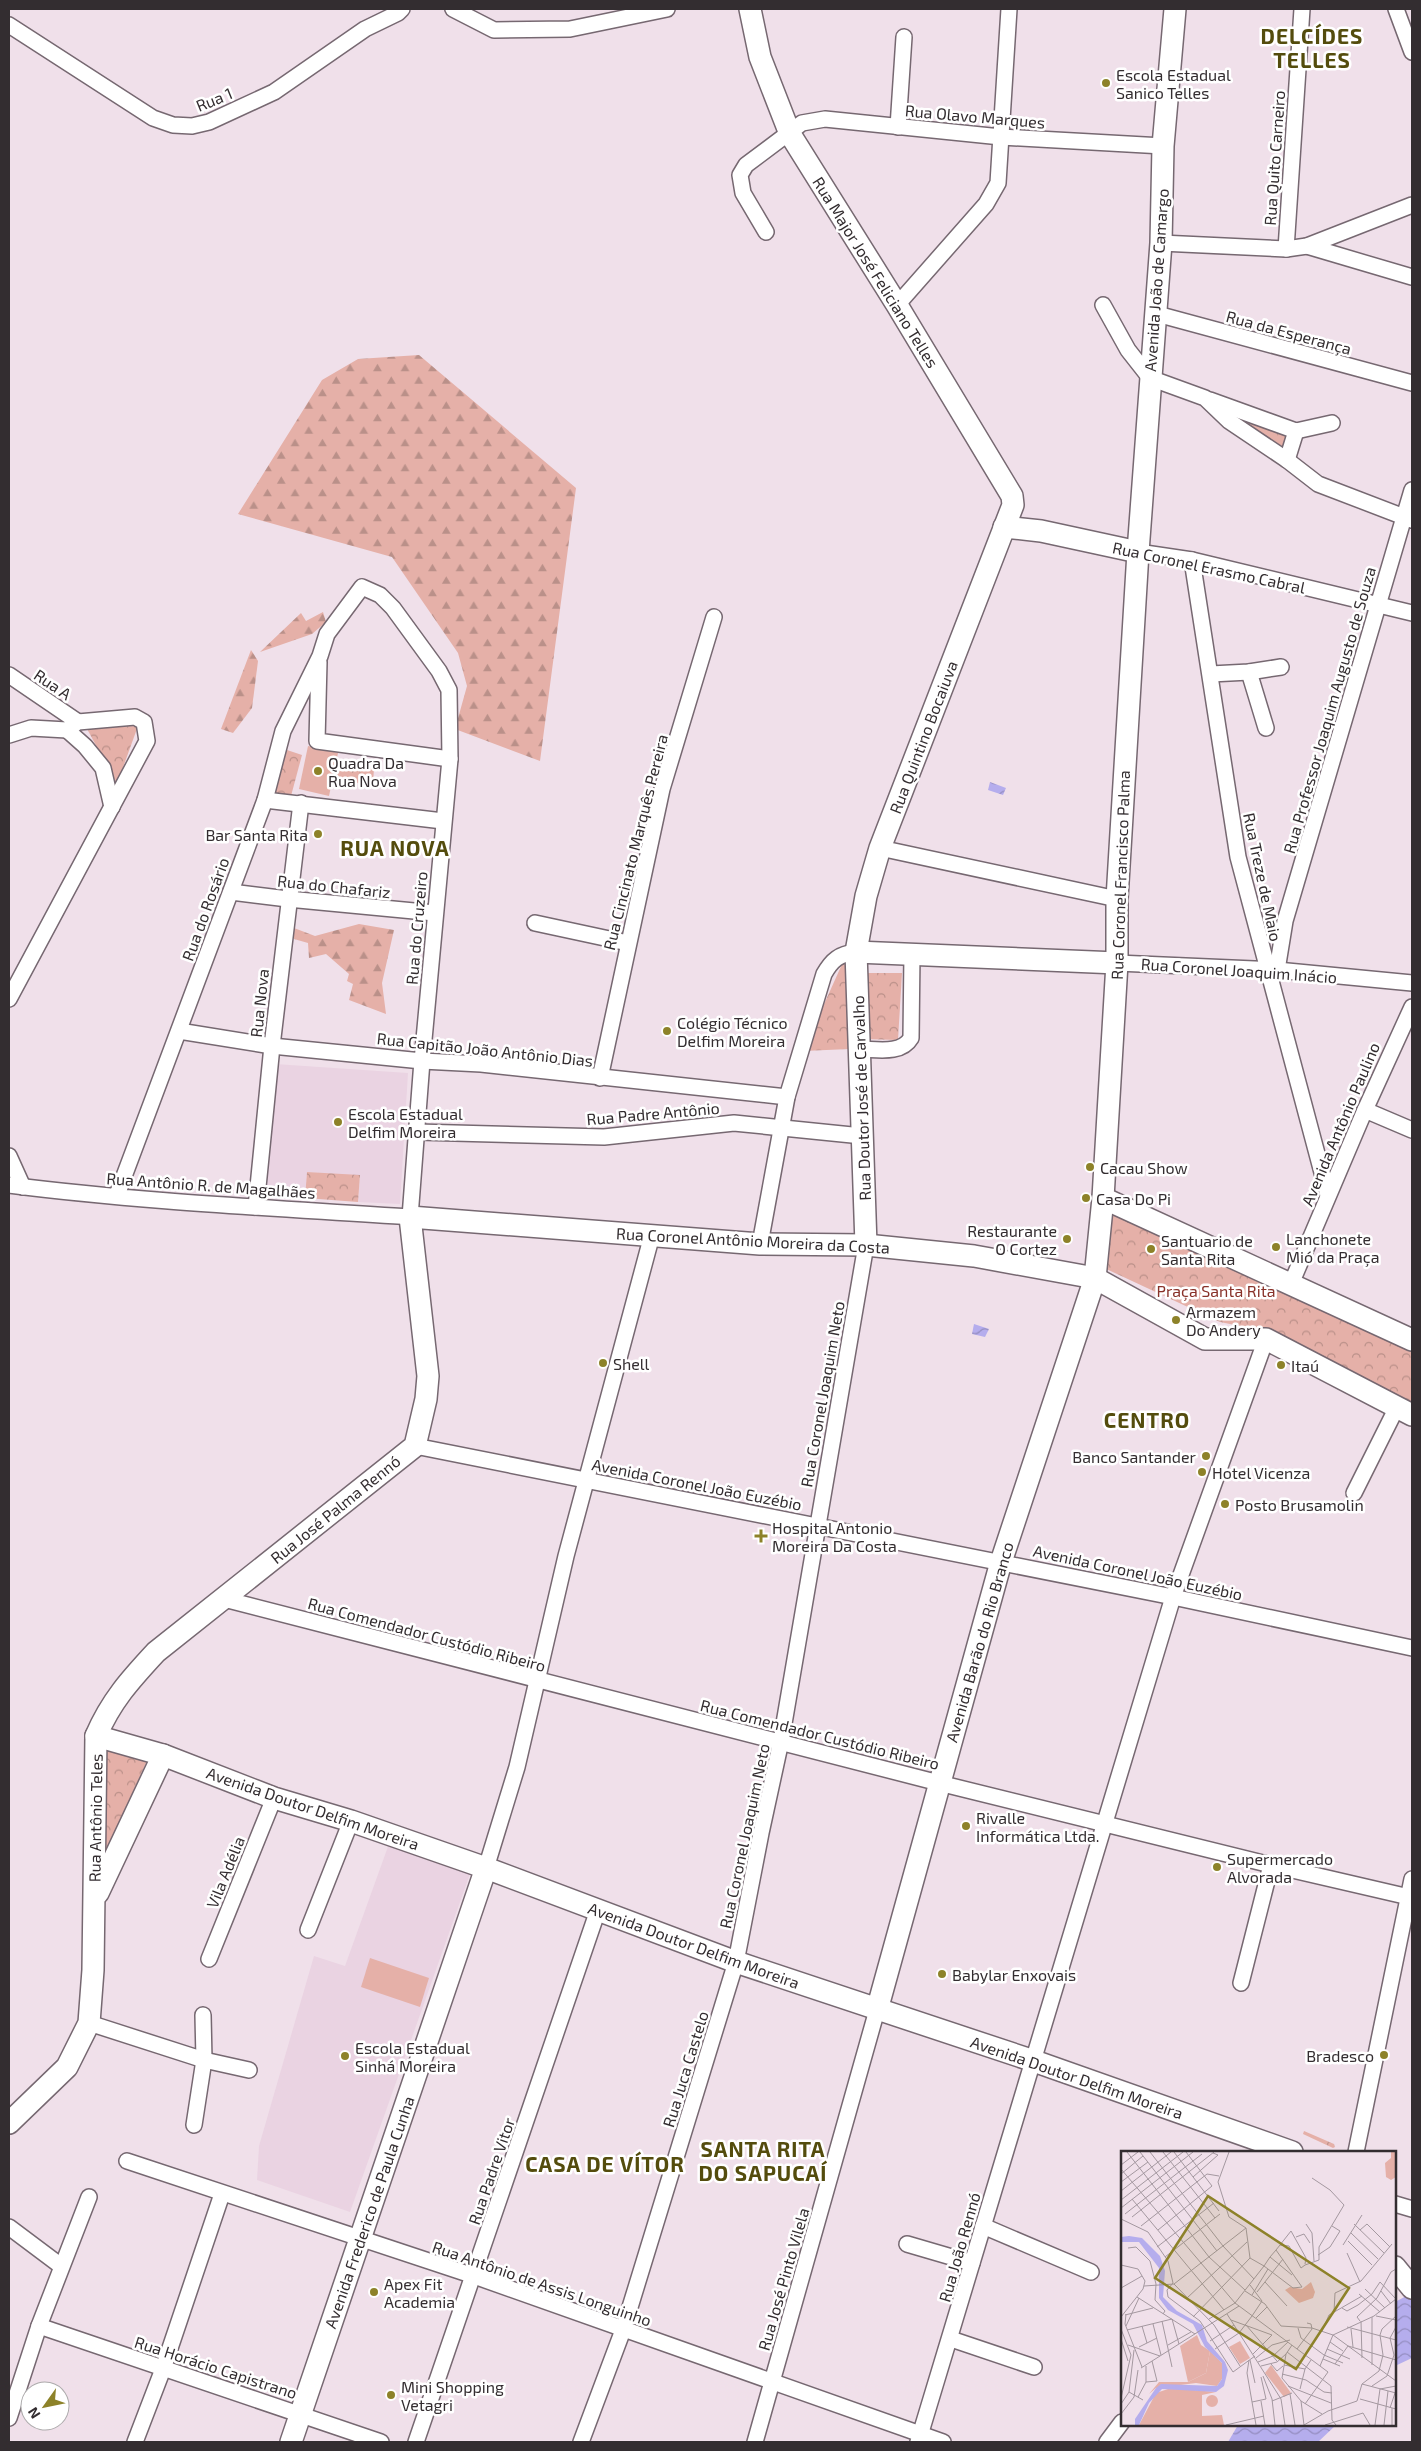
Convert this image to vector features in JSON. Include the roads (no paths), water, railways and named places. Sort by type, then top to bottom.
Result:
[{"type":"main road","name":"Rua Major José Feliciano Telles","points":[[750,9],[760,57],[790,134],[1010,488],[1013,505],[1004,527]]},
{"type":"main road","name":"Avenida João de Camargo","points":[[1138,552],[1161,243],[1163,146],[1175,9]]},
{"type":"main road","name":"Rua Coronel Erasmo Cabral","points":[[1004,527],[1041,531],[1138,552]]},
{"type":"main road","name":"Rua Quintino Bocaiuva","points":[[856,952],[866,896],[880,848],[1004,527]]},
{"type":"main road","name":"Rua Coronel Francisco Palma","points":[[1103,1198],[1117,962],[1116,899],[1138,552]]},
{"type":"main road","name":"Rua Coronel Joaquim Inácio","points":[[856,952],[1117,962]]},
{"type":"main road","name":"Rua Doutor José de Carvalho","points":[[856,952],[866,1245]]},
{"type":"main road","points":[[1095,1278],[1103,1198],[1412,1340]]},
{"type":"main road","name":"Rua Coronel Antônio Moreira da Costa","points":[[410,1217],[760,1244],[866,1245],[974,1256],[1095,1278],[1205,1339],[1266,1339]]},
{"type":"main road","name":"Rua José Palma Rennó","points":[[96,1736],[107,1711],[124,1686],[156,1652],[415,1446],[426,1400],[428,1376],[410,1217]]},
{"type":"main road","name":"Avenida Barão do Rio Branco","points":[[877,2010],[1001,1562],[1095,1278]]},
{"type":"main road","points":[[1266,1339],[1405,1411]]},
{"type":"main road","name":"Avenida Doutor Delfim Moreira","points":[[96,1736],[163,1755],[274,1798],[351,1821],[486,1868],[736,1962],[1034,2061],[1289,2151]]},
{"type":"main road","name":"Rua Antônio Teles","points":[[9,2123],[67,2067],[89,2023],[94,1900],[96,1736]]},
{"type":"main road","name":"Rua Antônio Teles","points":[[94,1900],[163,1755]]},
{"type":"main road","name":"Avenida Frederico de Paula Cunha","points":[[291,2442],[486,1868]]},
{"type":"main road","points":[[1396,2267],[1412,2288]]},
{"type":"street","name":"Rua 1","points":[[9,25],[153,118],[173,125],[192,126],[209,122],[274,92],[365,29],[398,13],[402,9]]},
{"type":"street","points":[[452,9],[494,30],[570,28],[667,9]]},
{"type":"street","points":[[897,305],[986,204],[998,183],[1008,9]]},
{"type":"street","name":"Rua Quito Carneiro","points":[[1286,249],[1302,9]]},
{"type":"street","points":[[1396,9],[1412,52]]},
{"type":"street","points":[[898,127],[904,37]]},
{"type":"street","name":"Rua Olavo Marques","points":[[766,232],[743,193],[740,175],[746,165],[790,134],[802,123],[825,118],[1002,137],[1163,146]]},
{"type":"street","points":[[1161,243],[1286,249],[1307,246],[1412,205]]},
{"type":"street","points":[[1307,246],[1412,277]]},
{"type":"street","points":[[1103,306],[1128,350],[1150,378],[1296,431],[1332,423]]},
{"type":"street","name":"Rua da Esperança","points":[[1156,314],[1412,383]]},
{"type":"street","points":[[1205,398],[1229,421],[1287,460],[1318,484],[1408,518]]},
{"type":"street","points":[[1287,460],[1296,431]]},
{"type":"street","name":"Rua Professor Joaquim Augusto de Souza","points":[[1272,970],[1378,605],[1408,518],[1412,490]]},
{"type":"street","name":"Rua Coronel Erasmo Cabral","points":[[1138,552],[1192,560],[1412,614]]},
{"type":"street","name":"Rua Treze de Maio","points":[[1192,560],[1238,857],[1272,970],[1328,1195]]},
{"type":"street","name":"Rua do Rosário","points":[[117,1196],[265,800],[283,731],[320,656],[328,634],[362,587]]},
{"type":"street","name":"Rua do Cruzeiro","points":[[362,587],[380,595],[394,608],[439,671],[449,690],[450,759],[422,1061],[410,1217]]},
{"type":"street","name":"Rua Cincinato Marquês Pereira","points":[[600,1078],[662,789],[714,616]]},
{"type":"street","points":[[320,656],[317,741],[450,759]]},
{"type":"street","points":[[1211,674],[1250,672],[1282,667]]},
{"type":"street","points":[[1250,672],[1266,728]]},
{"type":"street","name":"Rua A","points":[[9,675],[72,726],[103,768],[112,807]]},
{"type":"street","points":[[9,735],[32,728],[72,726],[135,717],[144,722],[148,741],[9,999]]},
{"type":"street","points":[[265,800],[443,821]]},
{"type":"street","name":"Rua Nova","points":[[256,1207],[288,899],[301,803]]},
{"type":"street","points":[[880,848],[1116,899]]},
{"type":"street","name":"Rua do Chafariz","points":[[230,892],[435,913]]},
{"type":"street","points":[[535,923],[628,943]]},
{"type":"street","points":[[760,1244],[783,1129],[787,1098],[824,974],[831,963],[842,954],[856,952]]},
{"type":"street","points":[[859,1049],[896,1049],[907,1044],[911,1038],[912,954]]},
{"type":"street","name":"Rua Coronel Joaquim Inácio","points":[[1117,962],[1272,970],[1412,983]]},
{"type":"street","name":"Avenida Antônio Paulino","points":[[1291,1284],[1365,1110],[1412,1007]]},
{"type":"street","name":"Rua Capitão João Antônio Dias","points":[[179,1030],[272,1046],[422,1061],[481,1064],[787,1098]]},
{"type":"street","points":[[1365,1110],[1412,1130]]},
{"type":"street","name":"Rua Padre Antônio","points":[[417,1132],[604,1137],[734,1123],[862,1136]]},
{"type":"street","points":[[9,1156],[16,1186]]},
{"type":"street","name":"Rua Antônio R. de Magalhães","points":[[16,1186],[256,1207],[410,1217]]},
{"type":"street","points":[[486,1868],[517,1767],[566,1556],[652,1235]]},
{"type":"street","name":"Rua Coronel Joaquim Neto","points":[[736,1962],[781,1741],[866,1245]]},
{"type":"street","name":"Rua João Rennó","points":[[920,2438],[1173,1597],[1266,1339]]},
{"type":"street","points":[[1354,1493],[1405,1411]]},
{"type":"street","name":"Avenida Coronel João Euzébio","points":[[415,1446],[1001,1562],[1412,1648]]},
{"type":"street","name":"Rua Comendador Custódio Ribeiro","points":[[224,1599],[1270,1866],[1409,1897]]},
{"type":"street","name":"Vila Adélia","points":[[209,1959],[274,1798]]},
{"type":"street","points":[[308,1930],[351,1821]]},
{"type":"street","points":[[1241,1983],[1270,1866]]},
{"type":"street","points":[[1356,2151],[1412,1879]]},
{"type":"street","name":"Rua Padre Vitor","points":[[416,2442],[598,1910]]},
{"type":"street","name":"Rua Juca Castelo","points":[[581,2442],[624,2330],[736,1962]]},
{"type":"street","name":"Rua José Pinto Vilela","points":[[755,2442],[877,2010]]},
{"type":"street","points":[[194,2125],[204,2060],[203,2016]]},
{"type":"street","points":[[89,2023],[204,2060],[249,2070]]},
{"type":"street","name":"Rua Antônio de Assis Longuinho","points":[[127,2161],[359,2240],[474,2276],[772,2381],[920,2438],[944,2442]]},
{"type":"street","points":[[135,2442],[163,2369],[222,2194]]},
{"type":"street","points":[[9,2418],[39,2326],[89,2197]]},
{"type":"street","points":[[1396,2204],[1412,2209]]},
{"type":"street","points":[[983,2226],[1091,2272]]},
{"type":"street","points":[[9,2227],[61,2266]]},
{"type":"street","points":[[907,2244],[972,2263]]},
{"type":"street","name":"Rua Horácio Capistrano","points":[[39,2326],[381,2442]]},
{"type":"street","points":[[951,2339],[1034,2367]]},
{"type":"street","points":[[1107,2442],[1121,2423]]},
{"type":"water","points":[[990,782],[1006,788],[1003,795],[988,790]]},
{"type":"water","points":[[974,1324],[989,1329],[985,1337],[972,1334]]},
{"type":"water","points":[[1412,2293],[1412,2358],[1396,2366],[1396,2301]]},
{"type":"water","points":[[1237,2426],[1335,2426],[1318,2442],[1228,2442]]},
{"type":"place","name":"Escola Estadual Sanico Telles","points":[[1106,83]]},
{"type":"place","name":"Quadra Da Rua Nova","points":[[318,771]]},
{"type":"place","name":"Bar Santa Rita","points":[[318,834]]},
{"type":"place","name":"Colégio Técnico Delfim Moreira","points":[[667,1031]]},
{"type":"place","name":"Escola Estadual Delfim Moreira","points":[[338,1122]]},
{"type":"place","name":"Cacau Show","points":[[1090,1167]]},
{"type":"place","name":"Casa Do Pi","points":[[1086,1198]]},
{"type":"place","name":"Restaurante O Cortez","points":[[1067,1239]]},
{"type":"place","name":"Lanchonete Mió da Praça","points":[[1276,1247]]},
{"type":"place","name":"Santuario de Santa Rita","points":[[1151,1249]]},
{"type":"place","name":"Armazem Do Andery","points":[[1176,1320]]},
{"type":"place","name":"Shell","points":[[603,1363]]},
{"type":"place","name":"Itaú","points":[[1281,1365]]},
{"type":"place","name":"Banco Santander","points":[[1206,1456]]},
{"type":"place","name":"Hotel Vicenza","points":[[1202,1472]]},
{"type":"place","name":"Posto Brusamolin","points":[[1225,1504]]},
{"type":"place","name":"Hospital Antonio Moreira Da Costa","points":[[761,1536]]},
{"type":"place","name":"Rivalle Informática Ltda.","points":[[966,1826]]},
{"type":"place","name":"Supermercado Alvorada","points":[[1217,1867]]},
{"type":"place","name":"Babylar Enxovais","points":[[942,1974]]},
{"type":"place","name":"Bradesco","points":[[1384,2055]]},
{"type":"place","name":"Escola Estadual Sinhá Moreira","points":[[345,2056]]},
{"type":"place","name":"Apex Fit Academia","points":[[374,2292]]},
{"type":"place","name":"Mini Shopping Vetagri","points":[[391,2395]]},
{"type":"district","name":"DELCÍDES TELLES","points":[[1312,47]]},
{"type":"district","name":"RUA NOVA","points":[[395,847]]},
{"type":"district","name":"CENTRO","points":[[1147,1419]]},
{"type":"district","name":"SANTA RITA DO SAPUCAÍ","points":[[763,2160]]},
{"type":"district","name":"CASA DE VÍTOR","points":[[605,2163]]},
{"type":"park label","name":"Praça Santa Rita","points":[[1216,1290]]}]
